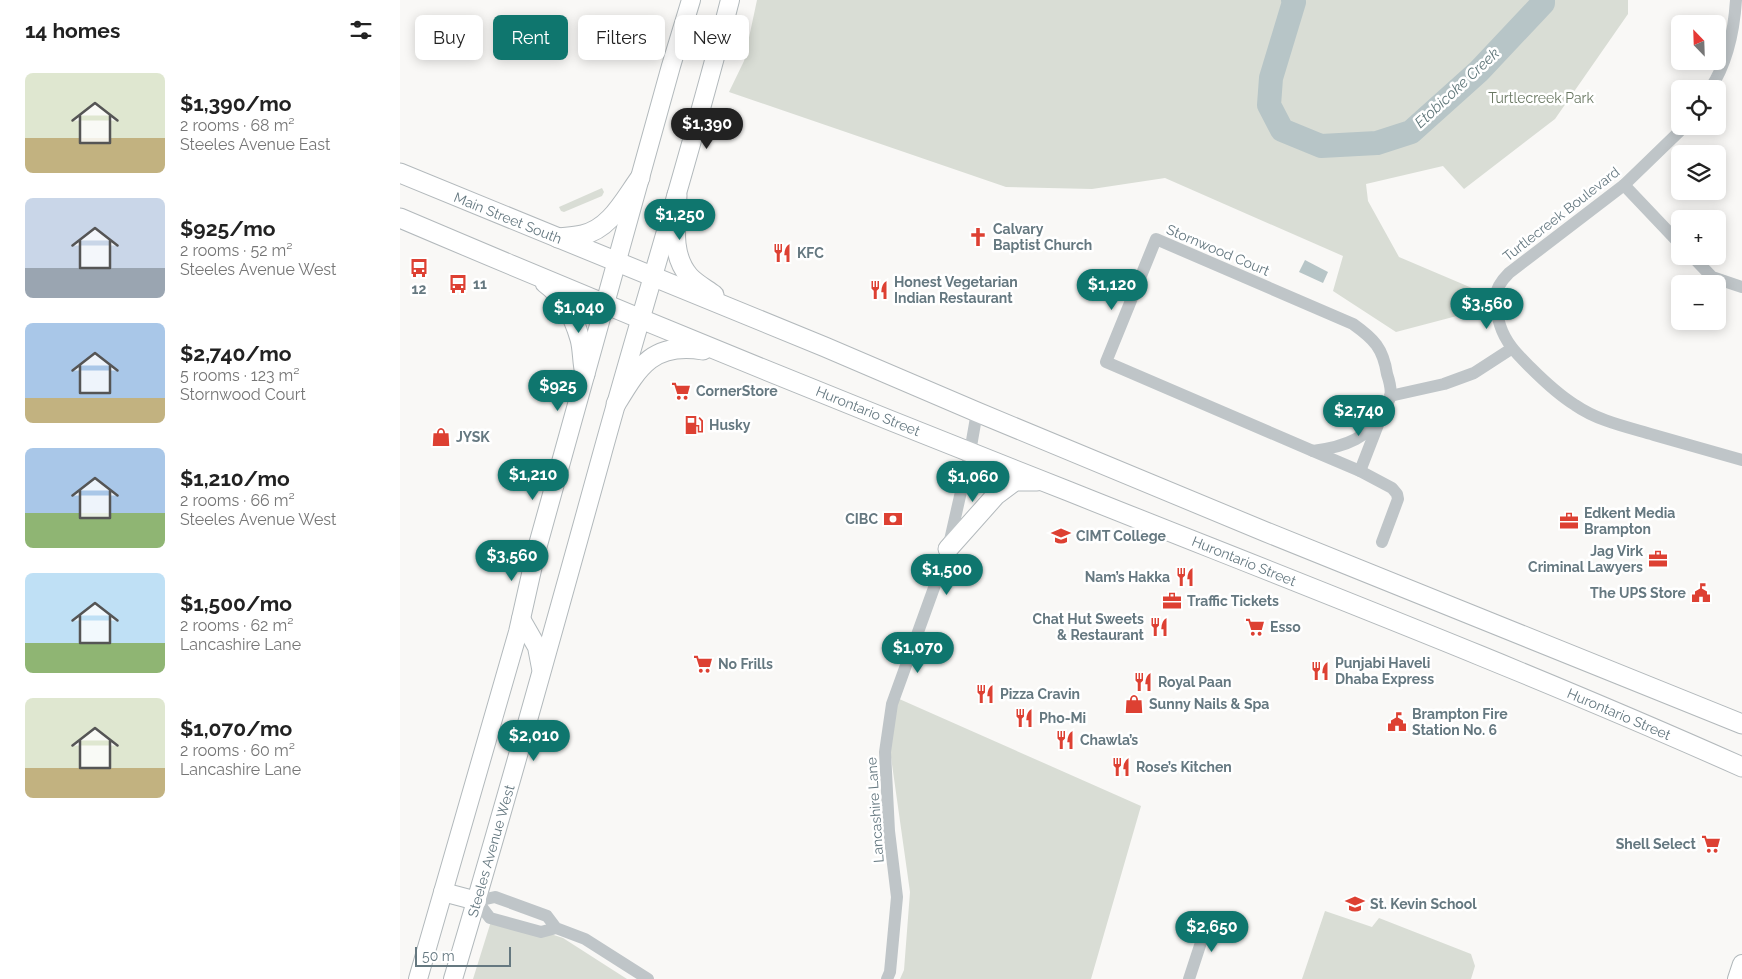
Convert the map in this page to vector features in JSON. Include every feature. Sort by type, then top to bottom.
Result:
[{"type":"main road","points":[[418,979],[521,619],[536,552],[691,0]]},
{"type":"main road","name":"Steeles Avenue West","points":[[453,979],[477,901],[616,404],[706,95],[730,0]]},
{"type":"main road","name":"Main Street South","points":[[400,173],[616,262]]},
{"type":"main road","points":[[557,238],[582,235],[597,229],[609,221],[640,178]]},
{"type":"main road","points":[[677,195],[677,252],[683,266],[690,277],[735,311]]},
{"type":"main road","points":[[400,218],[605,303]]},
{"type":"main road","points":[[616,262],[1275,536],[1742,724]]},
{"type":"main road","points":[[536,276],[555,290],[572,317],[580,340],[585,374]]},
{"type":"main road","name":"Hurontario Street","points":[[605,303],[851,405],[1366,609],[1669,734],[1742,767]]},
{"type":"main road","points":[[616,404],[635,372],[662,351],[690,348],[726,353]]},
{"type":"main road","points":[[948,549],[996,495],[1015,481],[1040,480]]},
{"type":"main road","points":[[521,619],[537,647],[541,674]]},
{"type":"main road","points":[[443,892],[477,901]]},
{"type":"main road","points":[[1736,979],[1742,964]]},
{"type":"street","points":[[1714,80],[1729,51],[1735,19],[1736,0]]},
{"type":"street","name":"Turtlecreek Boulevard","points":[[1676,135],[1624,184],[1513,270],[1500,283],[1494,300],[1495,310],[1511,349],[1548,385],[1574,405],[1605,420],[1742,460]]},
{"type":"street","points":[[1624,184],[1671,234]]},
{"type":"street","name":"Stornwood Court","points":[[1382,542],[1398,499],[1397,494],[1392,488],[1360,471],[1106,362],[1156,239],[1353,324],[1372,338],[1381,352],[1386,364],[1390,396]]},
{"type":"street","points":[[1701,265],[1712,277],[1742,287]]},
{"type":"street","points":[[1360,471],[1390,396],[1444,384],[1474,374],[1511,349]]},
{"type":"street","name":"Lancashire Lane","points":[[887,979],[890,972],[897,897],[889,831],[885,752],[890,714],[948,549],[977,412]]},
{"type":"street","points":[[1313,451],[1344,444],[1360,437],[1374,426],[1383,412]]},
{"type":"street","points":[[556,928],[542,932],[490,918],[477,901],[495,897],[547,916],[556,928],[585,939],[648,979]]},
{"type":"street","points":[[1189,979],[1209,918]]},
{"type":"green space","name":"Turtlecreek Park","points":[[757,0],[1628,0],[1628,14],[1555,119],[1464,189],[1443,166],[1366,184],[1368,201],[1399,257],[1479,291],[1472,312],[1396,332],[1333,291],[1343,256],[1165,178],[1092,189],[1006,187],[729,92],[744,60],[749,60],[749,38]]},
{"type":"green space","points":[[602,188],[604,192],[602,196],[564,212],[559,207]]},
{"type":"green space","points":[[897,698],[1141,806],[1091,979],[900,979],[904,970],[910,892],[889,743]]},
{"type":"green space","points":[[1325,911],[1372,927],[1379,918],[1471,954],[1475,966],[1471,979],[1302,979]]},
{"type":"green space","points":[[493,915],[563,938],[627,979],[473,979]]},
{"type":"shaded area","points":[[1305,260],[1328,272],[1323,283],[1299,272]]},
{"type":"waterway","name":"Etobicoke Creek","points":[[1293,0],[1294,2],[1271,78],[1269,105],[1282,130],[1321,146],[1377,143],[1411,132],[1479,71],[1543,3],[1543,0]]},
{"type":"place","name":"Calvary Baptist Church","points":[[978,237]]},
{"type":"place","name":"KFC","points":[[782,253]]},
{"type":"place","name":"12","points":[[419,268]]},
{"type":"place","name":"11","points":[[458,284]]},
{"type":"place","name":"Honest Vegetarian Indian Restaurant","points":[[879,290]]},
{"type":"place","name":"CornerStore","points":[[681,391]]},
{"type":"place","name":"Husky","points":[[694,425]]},
{"type":"place","name":"JYSK","points":[[441,437]]},
{"type":"place","name":"CIBC","points":[[893,519]]},
{"type":"place","name":"Edkent Media Brampton","points":[[1569,521]]},
{"type":"place","name":"CIMT College","points":[[1061,536]]},
{"type":"place","name":"Jag Virk Criminal Lawyers","points":[[1658,559]]},
{"type":"place","name":"Nam’s Hakka","points":[[1185,577]]},
{"type":"place","name":"The UPS Store","points":[[1701,593]]},
{"type":"place","name":"Traffic Tickets","points":[[1172,601]]},
{"type":"place","name":"Chat Hut Sweets & Restaurant","points":[[1159,627]]},
{"type":"place","name":"Esso","points":[[1255,627]]},
{"type":"place","name":"No Frills","points":[[703,664]]},
{"type":"place","name":"Punjabi Haveli Dhaba Express","points":[[1320,671]]},
{"type":"place","name":"Royal Paan","points":[[1143,682]]},
{"type":"place","name":"Pizza Cravin","points":[[985,694]]},
{"type":"place","name":"Sunny Nails & Spa","points":[[1134,704]]},
{"type":"place","name":"Pho-Mi","points":[[1024,718]]},
{"type":"place","name":"Brampton Fire Station No. 6","points":[[1397,722]]},
{"type":"place","name":"Chawla’s","points":[[1065,740]]},
{"type":"place","name":"Rose’s Kitchen","points":[[1121,767]]},
{"type":"place","name":"Shell Select","points":[[1711,844]]},
{"type":"place","name":"St. Kevin School","points":[[1355,904]]}]
